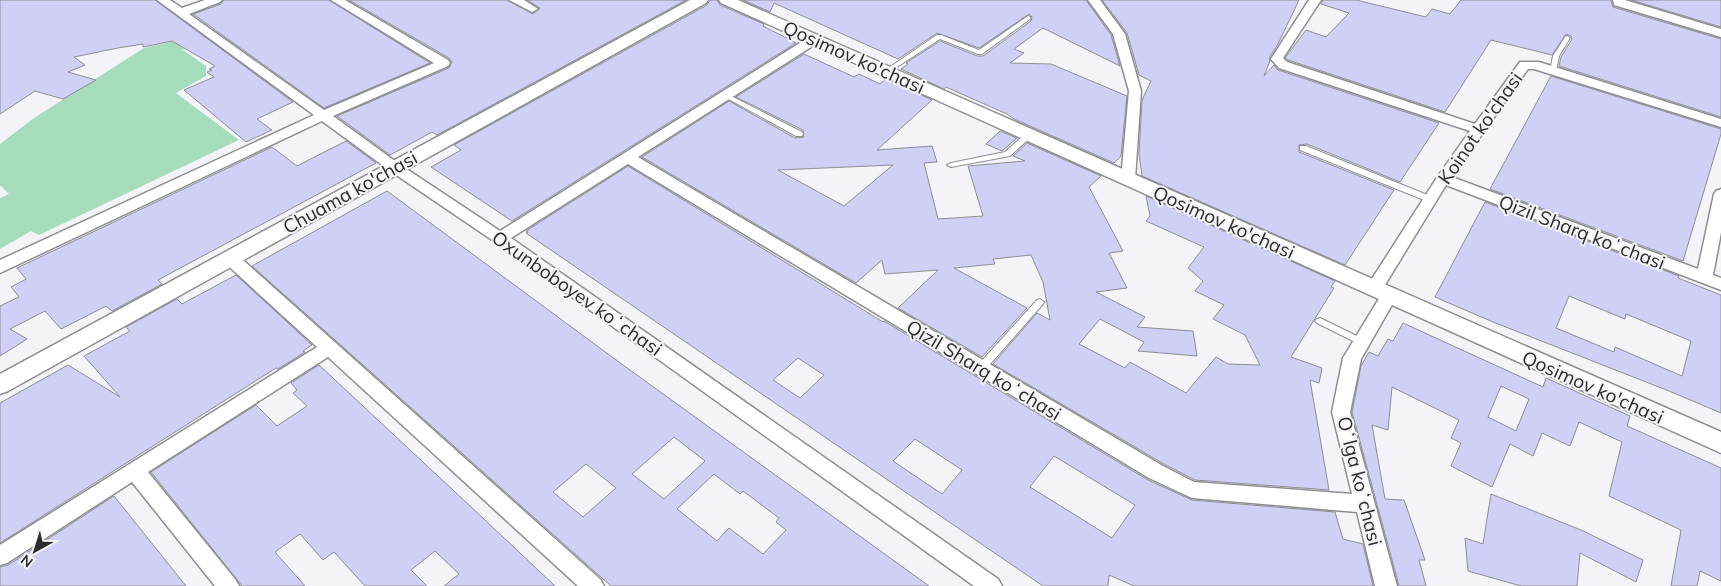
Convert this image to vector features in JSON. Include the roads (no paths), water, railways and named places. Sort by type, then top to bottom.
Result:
[{"type":"street","name":"Oxunboboyev koʻchasi","points":[[162,0],[394,167],[500,238],[991,586]]},
{"type":"street","points":[[180,13],[216,0]]},
{"type":"street","points":[[0,267],[325,116],[444,63],[337,0]]},
{"type":"street","points":[[514,0],[532,9]]},
{"type":"street","name":"Chuama ko'chasi","points":[[0,385],[701,0]]},
{"type":"street","name":"Qosimov ko'chasi","points":[[726,0],[1721,443]]},
{"type":"street","points":[[1094,0],[1119,34],[1134,91],[1128,179]]},
{"type":"street","points":[[1315,0],[1277,59],[1283,65],[1477,129]]},
{"type":"street","points":[[1619,0],[1618,3],[1721,33]]},
{"type":"street","points":[[500,238],[815,39]]},
{"type":"street","name":"Koinot ko'chasi","points":[[1382,293],[1443,179],[1524,65],[1535,65],[1721,123]]},
{"type":"street","name":"Qizil Sharq koʻchasi","points":[[627,157],[1156,472],[1192,490],[1366,504]]},
{"type":"street","name":"Qizil Sharq koʻchasi","points":[[1443,179],[1721,284]]},
{"type":"street","points":[[1704,278],[1721,194]]},
{"type":"street","points":[[230,258],[593,586]]},
{"type":"street","name":"Oʻlga koʻchasi","points":[[1382,293],[1362,342],[1352,358],[1341,412],[1386,586]]},
{"type":"street","points":[[0,556],[328,348]]},
{"type":"street","points":[[136,471],[228,586]]},
{"type":"lane","points":[[887,71],[939,36],[980,53],[1028,18]]},
{"type":"lane","points":[[1553,71],[1556,56],[1566,38]]},
{"type":"lane","points":[[725,95],[799,134]]},
{"type":"lane","points":[[951,165],[1001,157],[1029,135]]},
{"type":"lane","points":[[1303,148],[1432,200]]},
{"type":"lane","points":[[981,368],[1040,302]]},
{"type":"lane","points":[[1320,321],[1362,342]]}]
